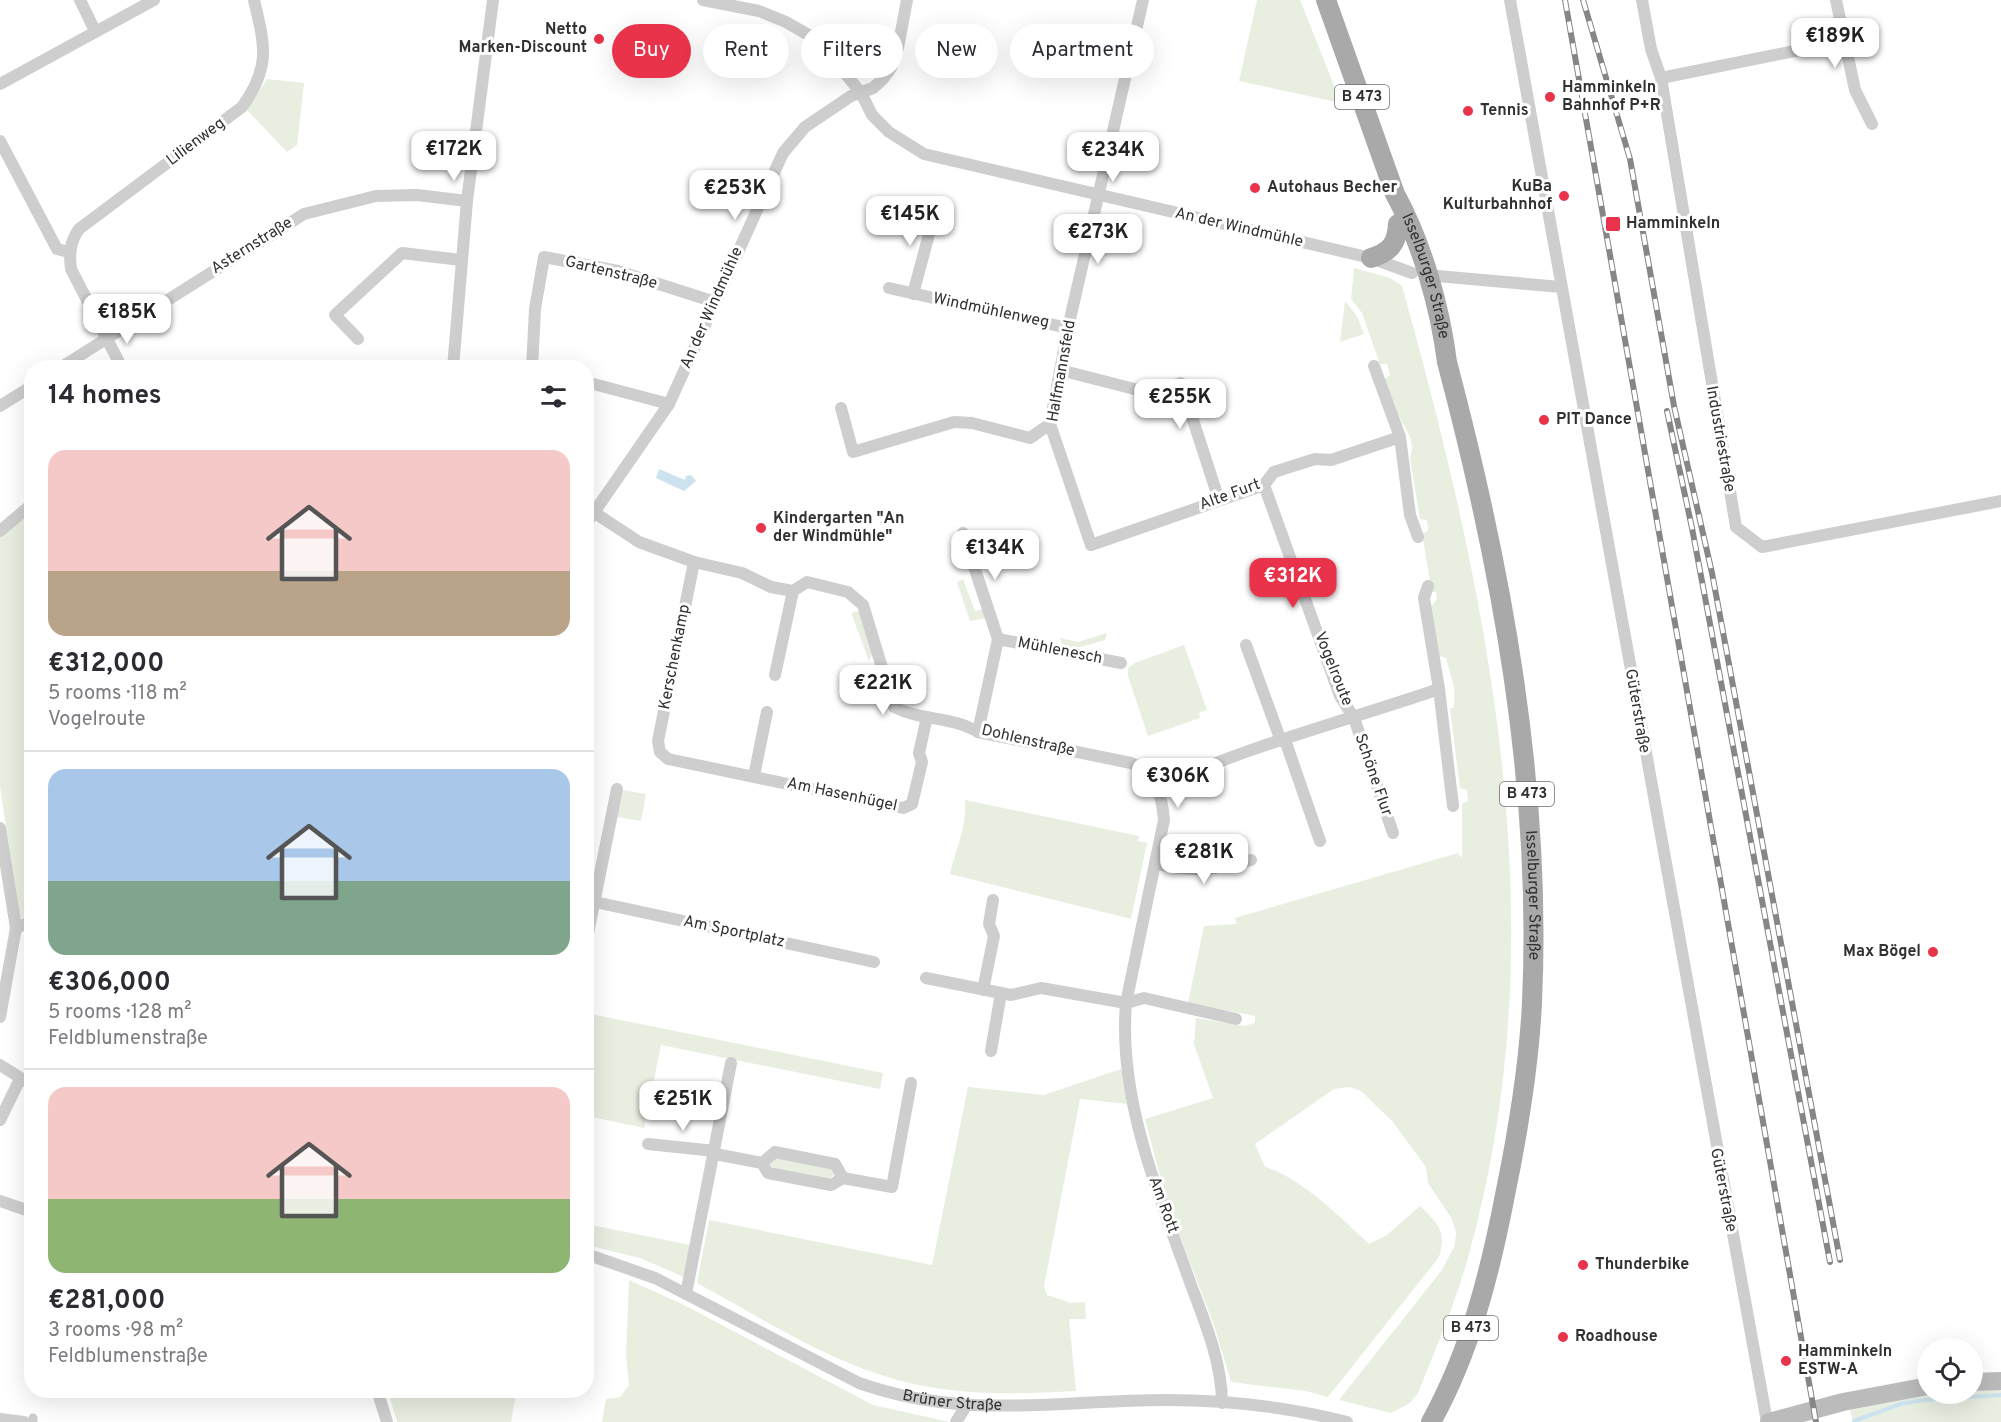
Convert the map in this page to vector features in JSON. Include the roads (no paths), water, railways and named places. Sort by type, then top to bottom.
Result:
[{"type":"main road","name":"Isselburger Straße","points":[[1326,0],[1395,194],[1410,220],[1419,274]]},
{"type":"main road","name":"Isselburger Straße","points":[[1395,194],[1398,224],[1443,330],[1447,362],[1500,595],[1524,754],[1533,886],[1532,1003],[1518,1129],[1486,1282],[1464,1346],[1431,1422]]},
{"type":"main road","name":"B 473","points":[[1371,258],[1386,254],[1394,245],[1398,224]]},
{"type":"main road","points":[[1983,1382],[2001,1381]]},
{"type":"main road","points":[[1768,1422],[1877,1394],[1917,1388]]},
{"type":"street","points":[[80,0],[95,30]]},
{"type":"street","points":[[0,84],[95,30],[154,0]]},
{"type":"street","name":"Lilienweg","points":[[69,252],[79,229],[242,107],[258,86],[264,63],[261,30],[254,0]]},
{"type":"street","points":[[454,360],[467,201],[493,0]]},
{"type":"street","points":[[703,0],[760,6],[819,41],[861,93],[873,88],[891,68],[898,48],[907,0]]},
{"type":"street","name":"Halfmannsfeld","points":[[1091,544],[1050,424],[1068,328],[1143,0]]},
{"type":"street","name":"Güterstraße","points":[[1510,0],[1768,1422]]},
{"type":"street","name":"Industriestraße","points":[[1642,0],[1651,49],[1661,78],[1736,527],[1762,547],[2001,501]]},
{"type":"street","points":[[1836,0],[1855,90],[1872,124]]},
{"type":"street","points":[[1661,78],[1844,41]]},
{"type":"street","name":"An der Windmühle","points":[[595,513],[669,404],[783,153],[805,127],[851,96],[861,93],[872,115],[889,132],[924,154],[1371,258],[1419,274],[1561,287]]},
{"type":"street","points":[[0,141],[57,249],[69,252],[75,278],[118,360]]},
{"type":"street","name":"Asternstraße","points":[[72,360],[304,214],[376,196],[417,195],[467,201]]},
{"type":"street","name":"Windmühlenweg","points":[[913,294],[936,208]]},
{"type":"street","points":[[358,339],[335,315],[402,253],[461,260]]},
{"type":"street","name":"Gartenstraße","points":[[532,360],[535,309],[544,257],[618,271],[715,302]]},
{"type":"street","name":"Windmühlenweg","points":[[890,288],[1068,328]]},
{"type":"street","points":[[1374,366],[1400,437],[1410,514],[1418,537]]},
{"type":"street","points":[[1060,370],[1150,393],[1180,383],[1219,500]]},
{"type":"street","points":[[594,384],[669,404]]},
{"type":"street","points":[[0,406],[24,391]]},
{"type":"street","points":[[841,408],[853,452],[954,422],[972,423],[1030,438],[1050,424]]},
{"type":"street","name":"Alte Furt","points":[[1091,544],[1264,485],[1274,472],[1315,459],[1331,460],[1400,437]]},
{"type":"street","name":"Vogelroute","points":[[1264,485],[1340,696],[1354,718]]},
{"type":"street","points":[[0,531],[24,511]]},
{"type":"street","name":"Dohlenstraße","points":[[595,513],[639,542],[694,562],[742,573],[771,587],[793,591],[807,582],[848,591],[863,605],[894,707],[909,714],[963,723],[978,732],[1144,768],[1157,788]]},
{"type":"street","name":"Mühlenesch","points":[[963,533],[998,639],[978,732]]},
{"type":"street","name":"Kerschenkamp","points":[[660,752],[658,741],[694,562]]},
{"type":"street","points":[[1428,586],[1424,598],[1439,689],[1453,806]]},
{"type":"street","points":[[774,675],[793,591]]},
{"type":"street","name":"Mühlenesch","points":[[998,639],[1121,663]]},
{"type":"street","points":[[1246,645],[1320,841]]},
{"type":"street","name":"Schöne Flur","points":[[1157,788],[1181,777],[1283,741],[1439,689]]},
{"type":"street","points":[[754,776],[767,712]]},
{"type":"street","name":"Am Hasenhügel","points":[[660,752],[668,759],[903,808],[912,804],[916,795],[922,762],[919,753],[927,717]]},
{"type":"street","name":"Schöne Flur","points":[[1354,718],[1393,833]]},
{"type":"street","name":"Am Rott","points":[[1157,788],[1164,820],[1126,1003],[1124,1030],[1127,1063],[1142,1148],[1204,1321],[1221,1379],[1222,1403]]},
{"type":"street","points":[[594,907],[616,789]]},
{"type":"street","points":[[0,828],[4,873],[16,928],[0,1017]]},
{"type":"street","points":[[1156,864],[1185,871],[1217,870],[1251,860]]},
{"type":"street","points":[[983,990],[993,936],[989,924],[993,900]]},
{"type":"street","name":"Am Sportplatz","points":[[595,902],[874,962]]},
{"type":"street","points":[[16,928],[24,924]]},
{"type":"street","points":[[926,978],[1011,995],[1041,987],[1126,1003],[1144,998],[1236,1018]]},
{"type":"street","points":[[991,1051],[1001,993]]},
{"type":"street","points":[[686,1294],[731,1063]]},
{"type":"street","points":[[0,1065],[24,1081]]},
{"type":"street","points":[[0,1120],[5,1099],[20,1079]]},
{"type":"street","points":[[648,1144],[715,1152],[762,1163],[768,1173],[831,1185],[843,1178],[892,1187],[911,1083]]},
{"type":"street","points":[[762,1163],[775,1152],[835,1164],[843,1178]]},
{"type":"street","points":[[0,1201],[24,1209]]},
{"type":"street","name":"Brüner Straße","points":[[594,1257],[655,1278],[859,1383],[890,1394],[966,1406],[1022,1407],[1166,1400],[1222,1403],[1303,1412],[1347,1422]]},
{"type":"street","points":[[380,1398],[387,1422]]},
{"type":"street","points":[[956,1422],[966,1406]]},
{"type":"street","points":[[0,1419],[30,1421]]},
{"type":"water","points":[[659,469],[685,480],[686,476],[691,475],[696,481],[684,491],[656,478]]},
{"type":"waterway","points":[[1854,1421],[1901,1404],[1923,1400],[2001,1395]]},
{"type":"railway","points":[[1565,0],[1816,1422]]},
{"type":"railway","points":[[1583,0],[1630,159],[1674,406],[1712,573],[1840,1260]]},
{"type":"railway","points":[[1667,411],[1692,528],[1830,1262]]},
{"type":"place","name":"Netto Marken-Discount","points":[[599,39]]},
{"type":"place","name":"Hamminkeln Bahnhof P+R","points":[[1550,97]]},
{"type":"place","name":"Tennis","points":[[1468,111]]},
{"type":"place","name":"Autohaus Becher","points":[[1255,188]]},
{"type":"place","name":"KuBa Kulturbahnhof","points":[[1564,196]]},
{"type":"place","name":"Hamminkeln","points":[[1613,224]]},
{"type":"place","name":"PIT Dance","points":[[1544,420]]},
{"type":"place","name":"Kindergarten \"An der Windmühle\"","points":[[761,528]]},
{"type":"place","name":"Max Bögel","points":[[1933,952]]},
{"type":"place","name":"Thunderbike","points":[[1583,1265]]},
{"type":"place","name":"Roadhouse","points":[[1563,1337]]},
{"type":"place","name":"Hamminkeln ESTW-A","points":[[1786,1361]]}]
